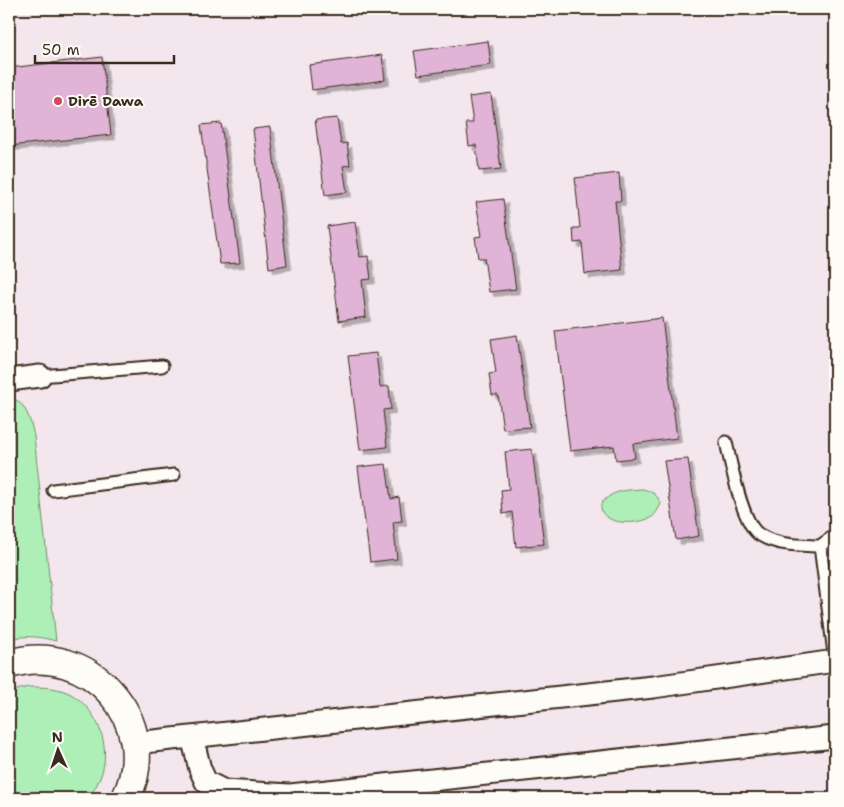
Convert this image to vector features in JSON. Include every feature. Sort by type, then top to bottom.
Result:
[{"type":"street","points":[[9,380],[40,376]]},
{"type":"street","points":[[9,664],[27,660],[61,662],[91,675],[116,697],[125,711],[135,743],[134,776],[126,798]]},
{"type":"street","points":[[135,743],[653,687],[835,661]]},
{"type":"street","points":[[192,737],[200,769],[206,782],[224,791],[291,797],[835,737]]},
{"type":"lane","points":[[40,376],[162,366]]},
{"type":"lane","points":[[726,442],[746,519],[758,534],[783,544],[820,546],[835,535]]},
{"type":"lane","points":[[52,490],[174,475]]},
{"type":"lane","points":[[820,546],[835,661]]},
{"type":"green space","points":[[9,398],[15,399],[24,407],[34,436],[56,641],[32,637],[20,637],[9,640]]},
{"type":"green space","points":[[643,489],[654,494],[661,504],[652,517],[640,521],[618,522],[606,517],[602,512],[601,504],[615,493],[625,490]]},
{"type":"green space","points":[[28,687],[54,688],[69,693],[89,710],[97,722],[102,734],[104,761],[102,774],[87,798],[9,798],[9,692]]},
{"type":"building","points":[[488,41],[491,65],[418,75],[414,51]]},
{"type":"building","points":[[382,55],[385,80],[312,90],[309,65]]},
{"type":"building","name":"Dirē Dawa","points":[[102,57],[111,135],[9,146],[9,68]]},
{"type":"building","points":[[491,94],[501,169],[479,171],[476,145],[469,146],[466,123],[473,123],[469,97]]},
{"type":"building","points":[[337,118],[341,144],[347,143],[350,165],[343,166],[347,192],[325,195],[315,120]]},
{"type":"building","points":[[221,123],[240,263],[220,264],[201,125]]},
{"type":"building","points":[[270,127],[287,265],[269,268],[253,129]]},
{"type":"building","points":[[619,173],[621,201],[615,201],[622,270],[585,274],[582,242],[574,243],[573,228],[580,228],[575,178]]},
{"type":"building","points":[[503,199],[516,289],[489,292],[484,258],[478,258],[475,237],[482,236],[476,202]]},
{"type":"building","points":[[355,222],[360,257],[368,256],[371,279],[362,280],[366,317],[339,321],[327,226]]},
{"type":"building","points":[[662,318],[677,438],[633,444],[635,458],[616,460],[614,446],[570,451],[555,331]]},
{"type":"building","points":[[517,335],[530,427],[503,429],[498,395],[492,395],[489,374],[496,373],[491,339]]},
{"type":"building","points":[[376,353],[380,387],[389,386],[391,409],[383,410],[387,447],[360,450],[348,356]]},
{"type":"building","points":[[532,449],[544,544],[516,547],[512,512],[503,514],[501,490],[509,489],[505,452]]},
{"type":"building","points":[[688,459],[699,536],[676,540],[664,461]]},
{"type":"building","points":[[386,464],[391,499],[399,497],[402,521],[393,522],[397,559],[370,562],[358,467]]},
{"type":"place","name":"Dirē Dawa","points":[[58,101]]}]
